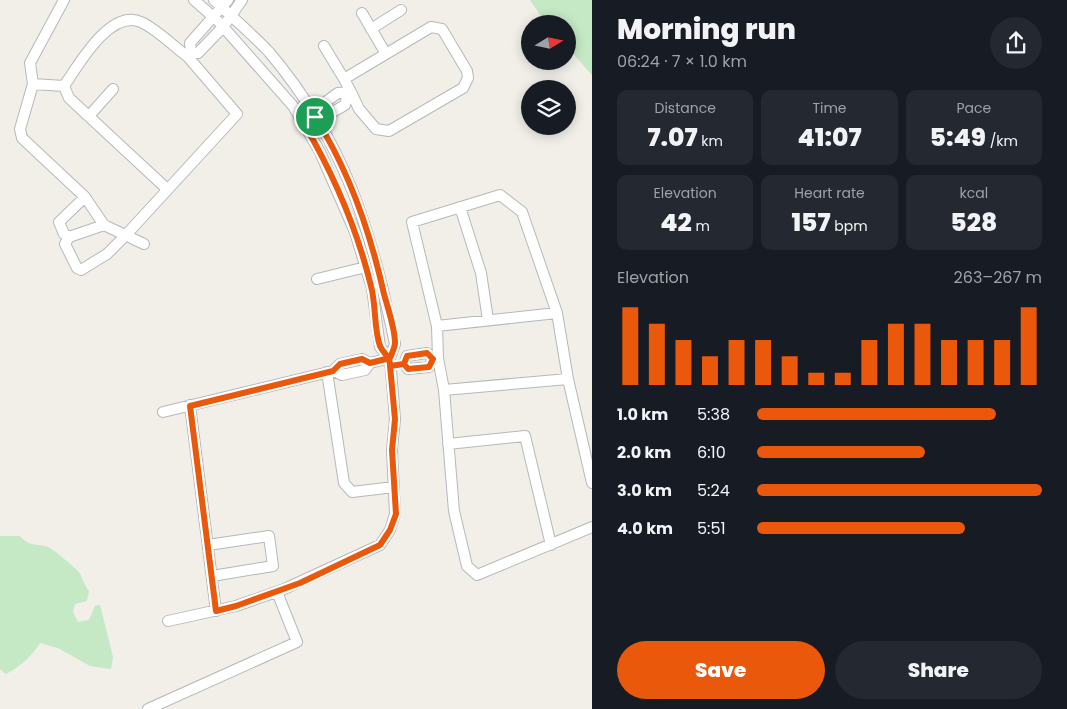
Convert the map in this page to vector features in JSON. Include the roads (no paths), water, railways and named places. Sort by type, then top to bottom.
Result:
[{"type":"street","points":[[64,0],[30,63],[33,84],[20,129],[22,138],[85,197],[104,225],[144,244]]},
{"type":"street","points":[[194,0],[223,27],[275,83],[293,106],[320,152],[352,223],[372,288],[380,347],[390,362]]},
{"type":"street","points":[[189,55],[198,53],[223,27],[242,0]]},
{"type":"street","points":[[168,621],[216,611],[277,592],[380,545],[390,530],[396,514],[392,450],[395,419],[390,362],[395,344],[377,262],[350,182],[318,115],[268,51],[231,16],[221,2],[213,17],[190,43],[189,55]]},
{"type":"street","points":[[371,28],[402,10]]},
{"type":"street","points":[[362,13],[386,54]]},
{"type":"street","points":[[64,86],[97,38],[124,21],[133,20],[142,22],[189,55],[237,114],[107,254],[81,270],[77,268],[65,244],[69,237],[104,225]]},
{"type":"street","points":[[324,46],[359,109],[376,129],[389,131],[463,88],[468,78],[467,71],[442,29],[431,27],[344,79]]},
{"type":"street","points":[[33,84],[64,86]]},
{"type":"street","points":[[64,86],[69,98],[167,189]]},
{"type":"street","points":[[89,116],[113,89]]},
{"type":"street","points":[[304,124],[318,115],[324,103],[338,94],[349,93]]},
{"type":"street","points":[[592,483],[568,379],[557,313],[522,212],[500,195],[412,222],[437,326],[436,359],[444,390],[454,511],[466,566],[477,575],[592,527]]},
{"type":"street","points":[[69,237],[64,234],[59,222],[85,197]]},
{"type":"street","points":[[460,207],[481,273],[488,320]]},
{"type":"street","points":[[317,279],[366,267]]},
{"type":"street","points":[[437,326],[557,313]]},
{"type":"street","points":[[163,412],[330,371],[342,375],[365,370],[370,363],[390,362],[404,364],[408,369],[429,367],[436,359]]},
{"type":"street","points":[[330,371],[344,483],[352,492],[394,487]]},
{"type":"street","points":[[444,390],[568,379]]},
{"type":"street","points":[[190,406],[216,611]]},
{"type":"street","points":[[448,444],[525,436],[552,545]]},
{"type":"street","points":[[208,545],[269,536],[274,566],[212,576]]},
{"type":"street","points":[[148,709],[297,642],[277,592]]}]
